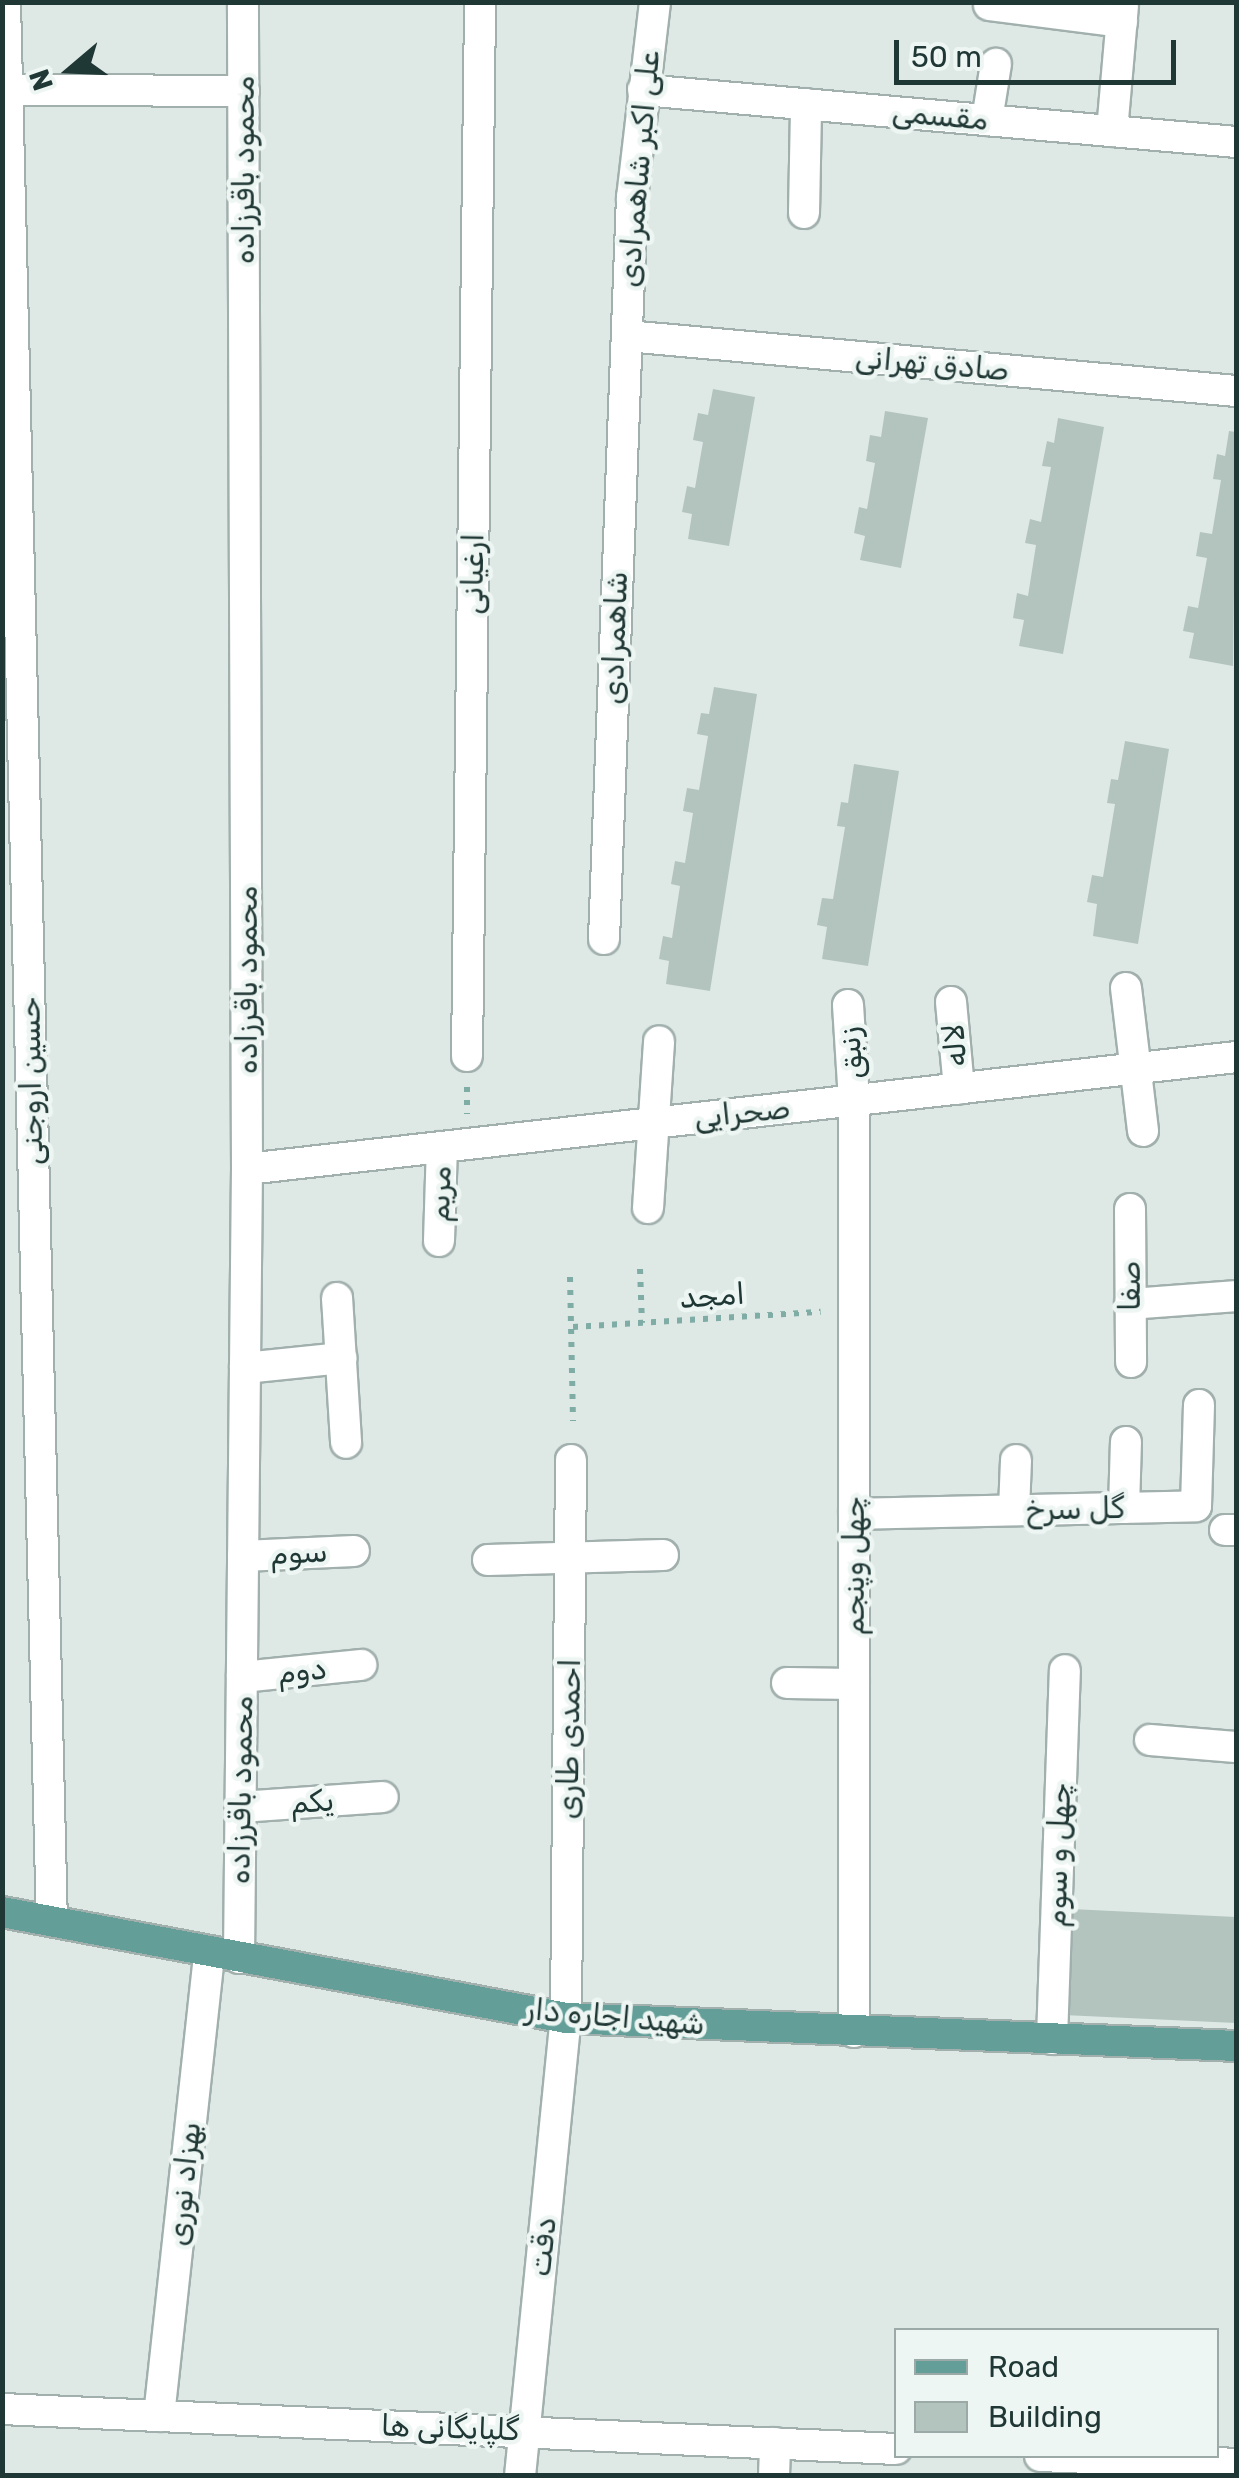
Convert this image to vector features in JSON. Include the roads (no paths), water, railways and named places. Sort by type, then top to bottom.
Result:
[{"type":"main road","name":"شهید اجاره دار","points":[[2,1912],[566,2018],[1236,2046]]},
{"type":"street","name":"حسین اروجنی","points":[[5,2],[52,1920]]},
{"type":"street","name":"محمود باقرزاده","points":[[239,1958],[247,1169],[243,2]]},
{"type":"street","name":"ارغیانی","points":[[467,1056],[480,2]]},
{"type":"street","name":"علی اکبر شاهمرادی","points":[[626,336],[634,165],[656,2]]},
{"type":"street","points":[[989,6],[1122,12],[1112,131]]},
{"type":"street","points":[[986,120],[996,64]]},
{"type":"street","points":[[7,90],[244,90]]},
{"type":"street","name":"مقسمی","points":[[643,90],[1236,142]]},
{"type":"street","points":[[804,213],[806,104]]},
{"type":"street","name":"صادق تهرانی","points":[[626,336],[1236,391]]},
{"type":"street","name":"شاهمرادی","points":[[604,939],[626,336]]},
{"type":"street","points":[[1126,988],[1143,1130]]},
{"type":"street","name":"لاله","points":[[951,1002],[959,1089]]},
{"type":"street","name":"زنبق","points":[[848,1006],[854,1100]]},
{"type":"street","points":[[648,1208],[660,1041]]},
{"type":"street","name":"صحرایی","points":[[247,1169],[1236,1057]]},
{"type":"street","name":"چهل وپنجم","points":[[854,1100],[854,2032]]},
{"type":"street","name":"مریم","points":[[439,1241],[454,1146]]},
{"type":"street","name":"صفا","points":[[1130,1209],[1131,1362]]},
{"type":"street","points":[[1130,1304],[1236,1296]]},
{"type":"street","points":[[337,1298],[346,1443]]},
{"type":"street","points":[[245,1368],[341,1358]]},
{"type":"street","name":"گل سرخ","points":[[854,1514],[1196,1506],[1200,1405]]},
{"type":"street","points":[[1124,1508],[1126,1442]]},
{"type":"street","name":"احمدی طاری","points":[[566,2018],[571,1460]]},
{"type":"street","points":[[1014,1510],[1016,1460]]},
{"type":"street","name":"سوم","points":[[243,1556],[354,1551]]},
{"type":"street","points":[[488,1560],[663,1555]]},
{"type":"street","name":"دوم","points":[[242,1677],[361,1665]]},
{"type":"street","name":"چهل و سوم","points":[[1052,2040],[1064,1670]]},
{"type":"street","points":[[786,1682],[854,1684]]},
{"type":"street","points":[[1150,1740],[1236,1747]]},
{"type":"street","name":"یکم","points":[[241,1807],[384,1797]]},
{"type":"street","name":"بهزاد نوری","points":[[159,2416],[208,1952]]},
{"type":"street","name":"دقت","points":[[520,2476],[566,2018]]},
{"type":"street","name":"گلپایگانی ها","points":[[2,2409],[894,2449]]},
{"type":"street","points":[[774,2476],[775,2444]]},
{"type":"street","points":[[1065,2458],[1203,2469],[1236,2464]]}]
